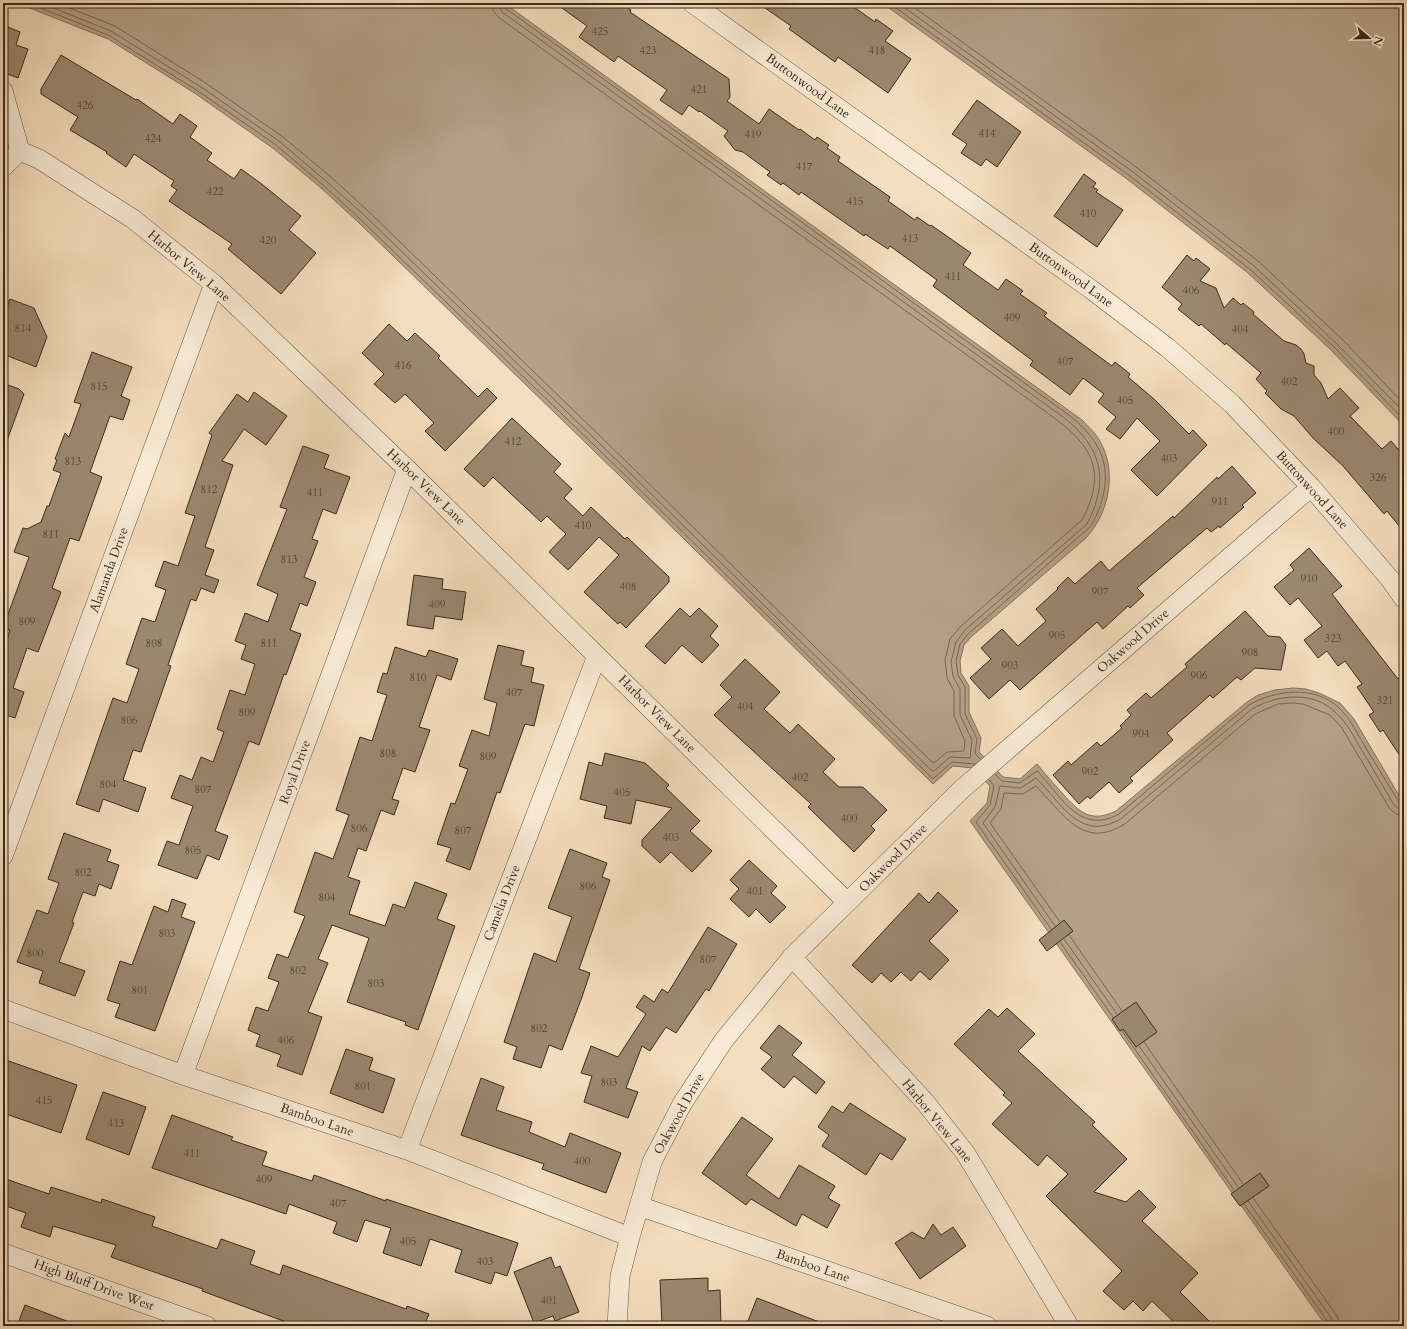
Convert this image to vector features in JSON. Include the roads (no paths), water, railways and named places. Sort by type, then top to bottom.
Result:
[{"type":"street","name":"Buttonwood Lane","points":[[692,3],[1086,285],[1168,348],[1232,404],[1311,487],[1390,579],[1404,599]]},
{"type":"street","points":[[3,91],[20,151],[3,167]]},
{"type":"street","name":"Harbor View Lane","points":[[20,151],[39,159],[133,219],[214,284],[407,468],[847,902]]},
{"type":"street","name":"Alamanda Drive","points":[[3,856],[214,284]]},
{"type":"street","name":"Royal Drive","points":[[183,1075],[407,468]]},
{"type":"street","name":"Oakwood Drive","points":[[617,1326],[620,1276],[652,1162],[682,1104],[724,1040],[792,957],[962,789],[1311,487]]},
{"type":"street","name":"Camelia Drive","points":[[407,1150],[597,656]]},
{"type":"street","name":"Harbor View Lane","points":[[792,957],[925,1102],[966,1154],[1069,1326]]},
{"type":"street","name":"Bamboo Lane","points":[[3,1008],[183,1075],[407,1150],[630,1237]]},
{"type":"street","name":"Bamboo Lane","points":[[639,1206],[987,1326]]},
{"type":"street","name":"High Bluff Drive West","points":[[3,1253],[207,1326]]},
{"type":"water","points":[[17,3],[504,3],[1082,420],[1095,433],[1104,450],[1108,463],[1109,476],[1106,503],[1101,516],[1086,538],[971,637],[964,645],[960,661],[961,673],[969,686],[969,712],[981,738],[979,752],[1003,777],[1020,779],[1037,764],[1069,801],[1081,811],[1093,816],[1100,816],[1116,811],[1247,702],[1258,695],[1275,690],[1293,688],[1306,689],[1319,693],[1340,703],[1354,719],[1404,804],[1404,1326],[1326,1326],[970,821],[987,803],[990,786],[973,768],[953,766],[933,784],[623,479],[357,221],[321,188],[274,149],[196,94],[108,39]]},
{"type":"water","points":[[882,3],[1404,3],[1404,426],[1331,350],[1248,273],[1127,179]]}]
